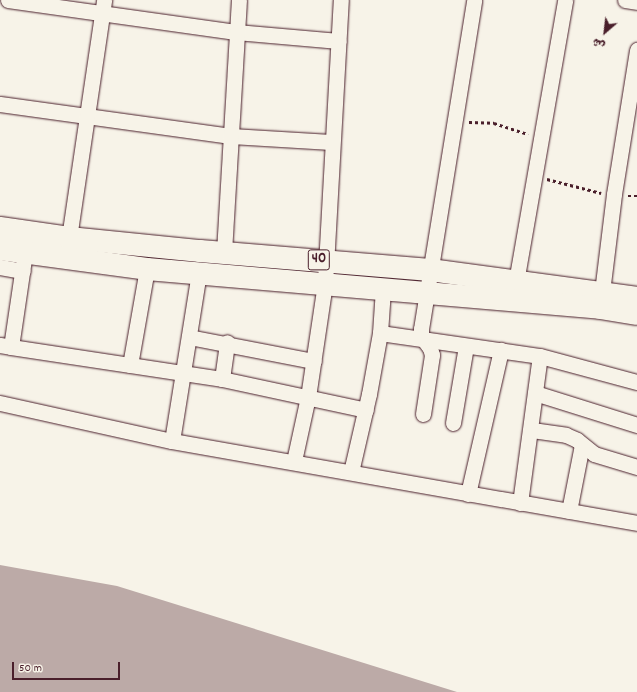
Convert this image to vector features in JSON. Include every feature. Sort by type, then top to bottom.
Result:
[{"type":"highway","name":"40","points":[[0,228],[69,238],[430,270],[602,292],[637,298]]},
{"type":"highway","name":"40","points":[[0,249],[24,261],[325,283],[428,295],[600,308],[637,314]]},
{"type":"street","points":[[8,0],[103,7],[236,32],[339,41]]},
{"type":"street","points":[[224,252],[239,0]]},
{"type":"street","points":[[294,461],[308,396],[325,283],[341,0]]},
{"type":"street","points":[[423,414],[432,355],[430,348],[422,338],[421,329],[428,295],[430,270],[456,122],[474,0]]},
{"type":"street","points":[[516,282],[565,0]]},
{"type":"street","points":[[625,0],[637,2]]},
{"type":"street","points":[[69,238],[103,7]]},
{"type":"street","points":[[602,292],[614,194],[637,50]]},
{"type":"street","points":[[0,104],[231,136],[332,142]]},
{"type":"street","points":[[0,267],[24,261],[6,346],[222,379],[308,396],[366,410]]},
{"type":"street","points":[[130,366],[147,269]]},
{"type":"street","points":[[172,441],[199,273]]},
{"type":"street","points":[[351,472],[366,410],[380,333],[383,289]]},
{"type":"street","points":[[380,333],[540,356],[637,382]]},
{"type":"street","points":[[189,337],[226,342],[314,361]]},
{"type":"street","points":[[222,379],[226,342]]},
{"type":"street","points":[[452,423],[466,346]]},
{"type":"street","points":[[468,494],[501,350]]},
{"type":"street","points":[[520,503],[532,430],[540,356]]},
{"type":"street","points":[[535,393],[637,425]]},
{"type":"street","points":[[0,403],[172,441],[294,461],[520,503],[636,521]]},
{"type":"street","points":[[532,430],[566,435],[590,452],[605,459],[637,467]]},
{"type":"street","points":[[569,511],[582,445]]},
{"type":"path","points":[[456,122],[494,123],[540,138]]},
{"type":"path","points":[[534,176],[587,191],[614,194]]},
{"type":"shaded area","points":[[0,565],[117,586],[457,692],[0,692]]}]
